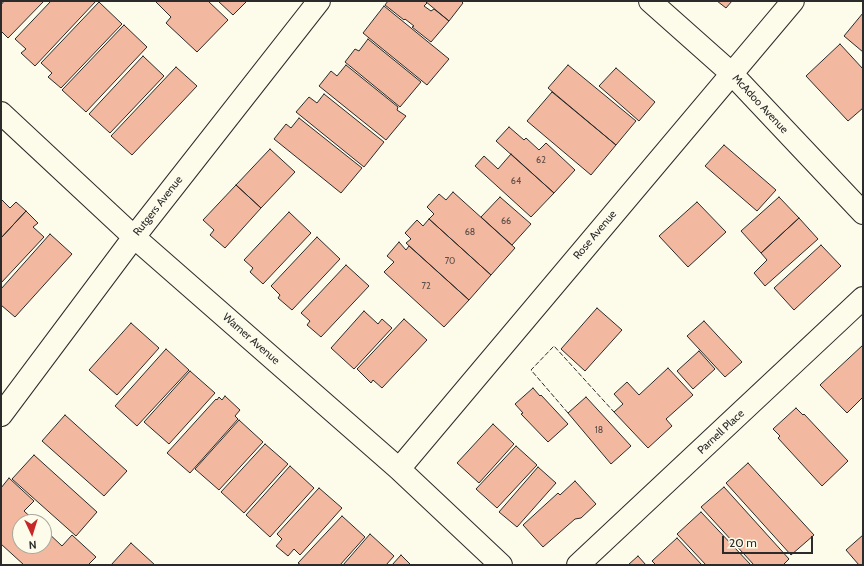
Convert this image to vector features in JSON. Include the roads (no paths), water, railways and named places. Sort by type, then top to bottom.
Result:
[{"type":"street","name":"Rutgers Avenue","points":[[1,414],[134,237],[319,1]]},
{"type":"street","name":"McAdoo Avenue","points":[[650,1],[731,73],[863,213]]},
{"type":"street","name":"Rose Avenue","points":[[398,469],[793,1]]},
{"type":"street","name":"Warner Avenue","points":[[1,113],[134,237],[398,469],[501,565]]},
{"type":"street","name":"Parnell Place","points":[[578,565],[863,298]]}]
